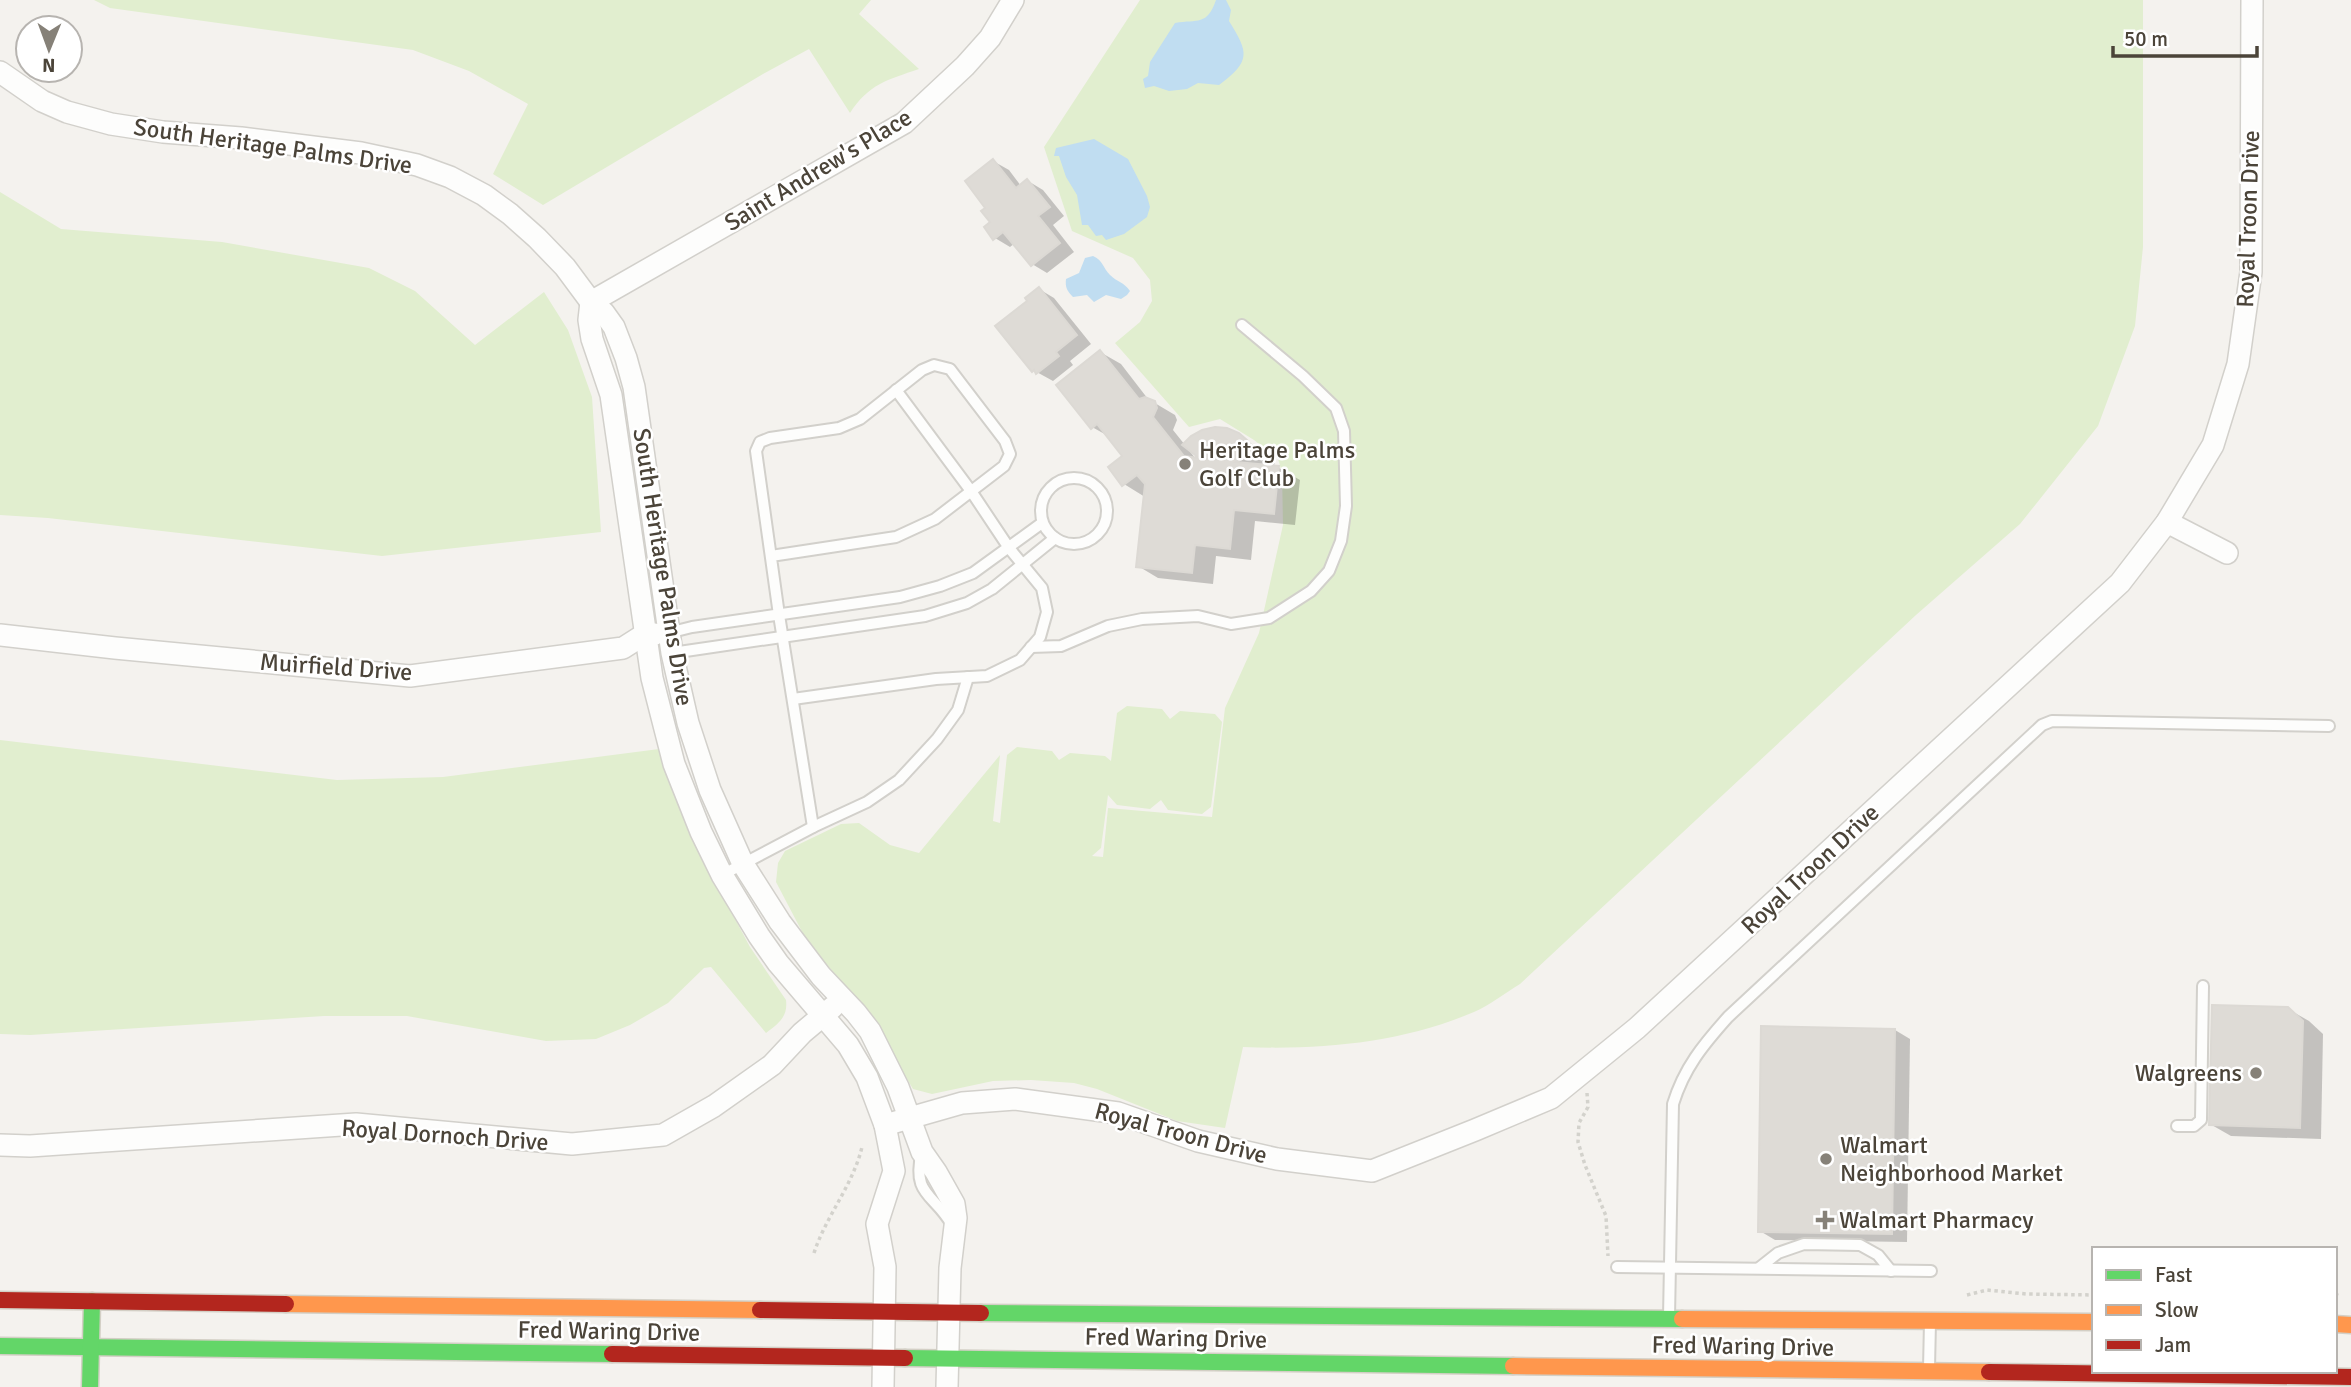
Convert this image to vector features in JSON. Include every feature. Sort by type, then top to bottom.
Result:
[{"type":"main road","name":"Fred Waring Drive","points":[[0,1300],[1669,1320],[2092,1322]]},
{"type":"main road","points":[[90,1387],[92,1301]]},
{"type":"main road","name":"Fred Waring Drive","points":[[0,1346],[2351,1377]]},
{"type":"street","name":"Saint Andrew's Place","points":[[591,302],[904,123],[965,66],[990,38],[1013,0]]},
{"type":"street","name":"Royal Troon Drive","points":[[885,1125],[962,1103],[1015,1099],[1118,1113],[1198,1141],[1277,1159],[1372,1171],[1552,1098],[1637,1028],[2120,583],[2167,522],[2213,445],[2238,364],[2251,272],[2252,0]]},
{"type":"street","name":"South Heritage Palms Drive","points":[[0,72],[42,101],[111,124],[361,153],[417,165],[450,177],[484,195],[519,222],[565,267],[591,302],[604,313],[614,327],[634,387],[670,643],[698,755],[743,864],[794,943],[870,1031],[911,1118],[924,1161],[954,1205],[947,1387]]},
{"type":"street","name":"South Heritage Palms Drive","points":[[591,302],[589,320],[592,339],[611,395],[646,642],[656,697],[674,764],[701,832],[722,875],[765,945],[848,1045],[867,1077],[885,1125],[894,1171],[877,1224],[885,1267],[883,1387]]},
{"type":"street","points":[[2167,522],[2227,553]]},
{"type":"street","name":"Muirfield Drive","points":[[0,635],[410,676],[623,649],[646,642]]},
{"type":"street","points":[[646,642],[670,643]]},
{"type":"street","name":"Royal Dornoch Drive","points":[[0,1145],[30,1146],[356,1124],[572,1144],[663,1135],[714,1106],[772,1065],[802,1033],[842,999]]},
{"type":"lane","points":[[1031,647],[1061,646],[1108,626],[1142,618],[1198,616],[1231,624],[1269,618],[1311,591],[1329,571],[1341,541],[1346,506],[1344,431],[1336,408],[1303,376],[1242,326]]},
{"type":"lane","points":[[771,556],[896,537],[935,519],[1004,466],[1010,454],[1005,441],[950,369],[934,365],[922,370],[860,419],[839,428],[770,438],[760,442],[756,451],[782,637],[813,827]]},
{"type":"lane","points":[[793,699],[936,679],[987,676],[1020,660],[1040,637],[1047,612],[1042,588],[1009,548],[971,491],[896,390]]},
{"type":"lane","points":[[1076,477],[1096,485],[1107,504],[1108,515],[1104,526],[1088,541],[1077,544],[1065,543],[1055,538],[1042,523],[1040,510],[1047,490],[1065,478],[1076,477]]},
{"type":"lane","points":[[670,643],[779,615],[900,597],[940,586],[974,573],[1042,523]]},
{"type":"lane","points":[[670,643],[782,637],[925,616],[967,603],[992,589],[1055,538]]},
{"type":"lane","points":[[722,875],[867,802],[899,780],[937,739],[958,710],[968,677]]},
{"type":"lane","points":[[1669,1320],[1673,1104],[1680,1080],[1702,1046],[1728,1017],[2042,725],[2052,721],[2329,726]]},
{"type":"lane","points":[[2177,1126],[2194,1126],[2200,1120],[2203,986]]},
{"type":"lane","points":[[894,1171],[924,1161]]},
{"type":"lane","points":[[1759,1268],[1778,1253],[1804,1244],[1837,1244],[1860,1245],[1878,1255],[1891,1271]]},
{"type":"lane","points":[[1617,1267],[1931,1271]]},
{"type":"lane","points":[[1929,1372],[1930,1322]]},
{"type":"path","points":[[1576,1078],[1588,1095],[1578,1123],[1580,1153],[1606,1216],[1609,1262],[1617,1267]]},
{"type":"path","points":[[814,1253],[824,1225],[857,1163],[862,1147]]},
{"type":"path","points":[[1959,1298],[1987,1290],[2026,1294],[2092,1295]]},
{"type":"green space","points":[[94,0],[871,0],[859,14],[919,69],[872,89],[850,113],[809,49],[543,205],[493,174],[528,104],[469,71],[413,50],[110,8]]},
{"type":"green space","points":[[1140,0],[2143,0],[2143,247],[2135,326],[2098,426],[2020,524],[1916,615],[1520,984],[1474,1012],[1418,1031],[1332,1045],[1243,1047],[1225,1128],[1177,1121],[1097,1089],[1074,1083],[993,1081],[932,1094],[913,1089],[861,1003],[809,945],[776,882],[778,863],[785,851],[841,824],[859,823],[890,845],[919,853],[1000,755],[993,821],[1000,823],[1007,755],[1017,747],[1052,751],[1059,760],[1070,753],[1105,756],[1111,761],[1117,713],[1127,706],[1162,709],[1170,719],[1180,711],[1215,714],[1222,722],[1211,807],[1202,814],[1168,810],[1161,800],[1150,809],[1117,805],[1108,795],[1101,848],[1092,856],[1103,857],[1108,808],[1212,817],[1225,708],[1259,633],[1283,525],[1282,472],[1278,459],[1220,419],[1189,427],[1115,343],[1140,322],[1152,301],[1150,280],[1133,258],[1072,231],[1044,147]]},
{"type":"green space","points":[[0,192],[61,229],[222,242],[369,268],[415,291],[475,345],[544,292],[568,330],[592,397],[601,532],[382,556],[48,518],[0,515]]},
{"type":"green space","points":[[0,740],[337,780],[443,777],[659,749],[694,842],[750,947],[786,1000],[786,1011],[779,1023],[766,1033],[711,967],[704,968],[668,1003],[630,1025],[596,1039],[546,1041],[407,1016],[324,1016],[30,1035],[0,1034]]},
{"type":"water","points":[[1216,0],[1226,0],[1231,10],[1229,21],[1243,49],[1242,63],[1219,85],[1198,83],[1187,89],[1169,91],[1154,86],[1145,88],[1143,79],[1148,76],[1150,62],[1175,23],[1205,18]]},
{"type":"water","points":[[1094,139],[1128,159],[1150,207],[1147,217],[1124,234],[1106,240],[1102,235],[1096,236],[1088,225],[1082,225],[1077,195],[1066,177],[1059,156],[1054,156],[1056,148]]},
{"type":"water","points":[[1093,256],[1110,275],[1128,288],[1130,291],[1127,295],[1121,299],[1106,295],[1094,302],[1087,295],[1071,295],[1066,287],[1066,279],[1079,273],[1085,258]]},
{"type":"building","points":[[993,159],[1016,188],[1027,179],[1050,207],[1038,216],[1060,243],[1031,266],[1003,232],[993,240],[984,227],[990,222],[981,211],[985,208],[965,181]]},
{"type":"building","points":[[1039,287],[1077,335],[1056,352],[1059,356],[1036,374],[995,326],[1027,301],[1025,298]]},
{"type":"building","name":"Heritage Palms Golf Club","points":[[1100,350],[1139,399],[1145,397],[1155,401],[1157,408],[1153,417],[1184,456],[1199,458],[1182,445],[1191,436],[1215,427],[1227,428],[1239,433],[1255,452],[1236,462],[1279,466],[1274,514],[1234,510],[1230,549],[1195,545],[1192,573],[1136,567],[1145,484],[1137,475],[1122,486],[1108,467],[1122,456],[1097,424],[1091,429],[1056,385]]},
{"type":"building","name":"Walgreens","points":[[2212,1005],[2288,1007],[2303,1021],[2300,1128],[2209,1125]]},
{"type":"building","name":"Walmart Neighborhood Market","points":[[1761,1026],[1895,1029],[1892,1234],[1758,1232]]},
{"type":"traffic: fast","points":[[90,1387],[92,1301]]},
{"type":"traffic: fast","points":[[981,1313],[1682,1319]]},
{"type":"traffic: fast","points":[[0,1346],[612,1354]]},
{"type":"traffic: fast","points":[[905,1358],[1513,1366]]},
{"type":"traffic: slow","points":[[286,1304],[760,1310]]},
{"type":"traffic: slow","points":[[1682,1319],[2092,1322]]},
{"type":"traffic: slow","points":[[2337,1324],[2351,1325]]},
{"type":"traffic: slow","points":[[1513,1366],[1989,1372]]},
{"type":"traffic: jam","points":[[0,1300],[286,1304]]},
{"type":"traffic: jam","points":[[760,1310],[981,1313]]},
{"type":"traffic: jam","points":[[612,1354],[905,1358]]},
{"type":"traffic: jam","points":[[1989,1372],[2351,1377]]},
{"type":"place","name":"Heritage Palms Golf Club","points":[[1185,464]]},
{"type":"place","name":"Walgreens","points":[[2256,1073]]},
{"type":"place","name":"Walmart Neighborhood Market","points":[[1826,1159]]},
{"type":"place","name":"Walmart Pharmacy","points":[[1825,1220]]}]
